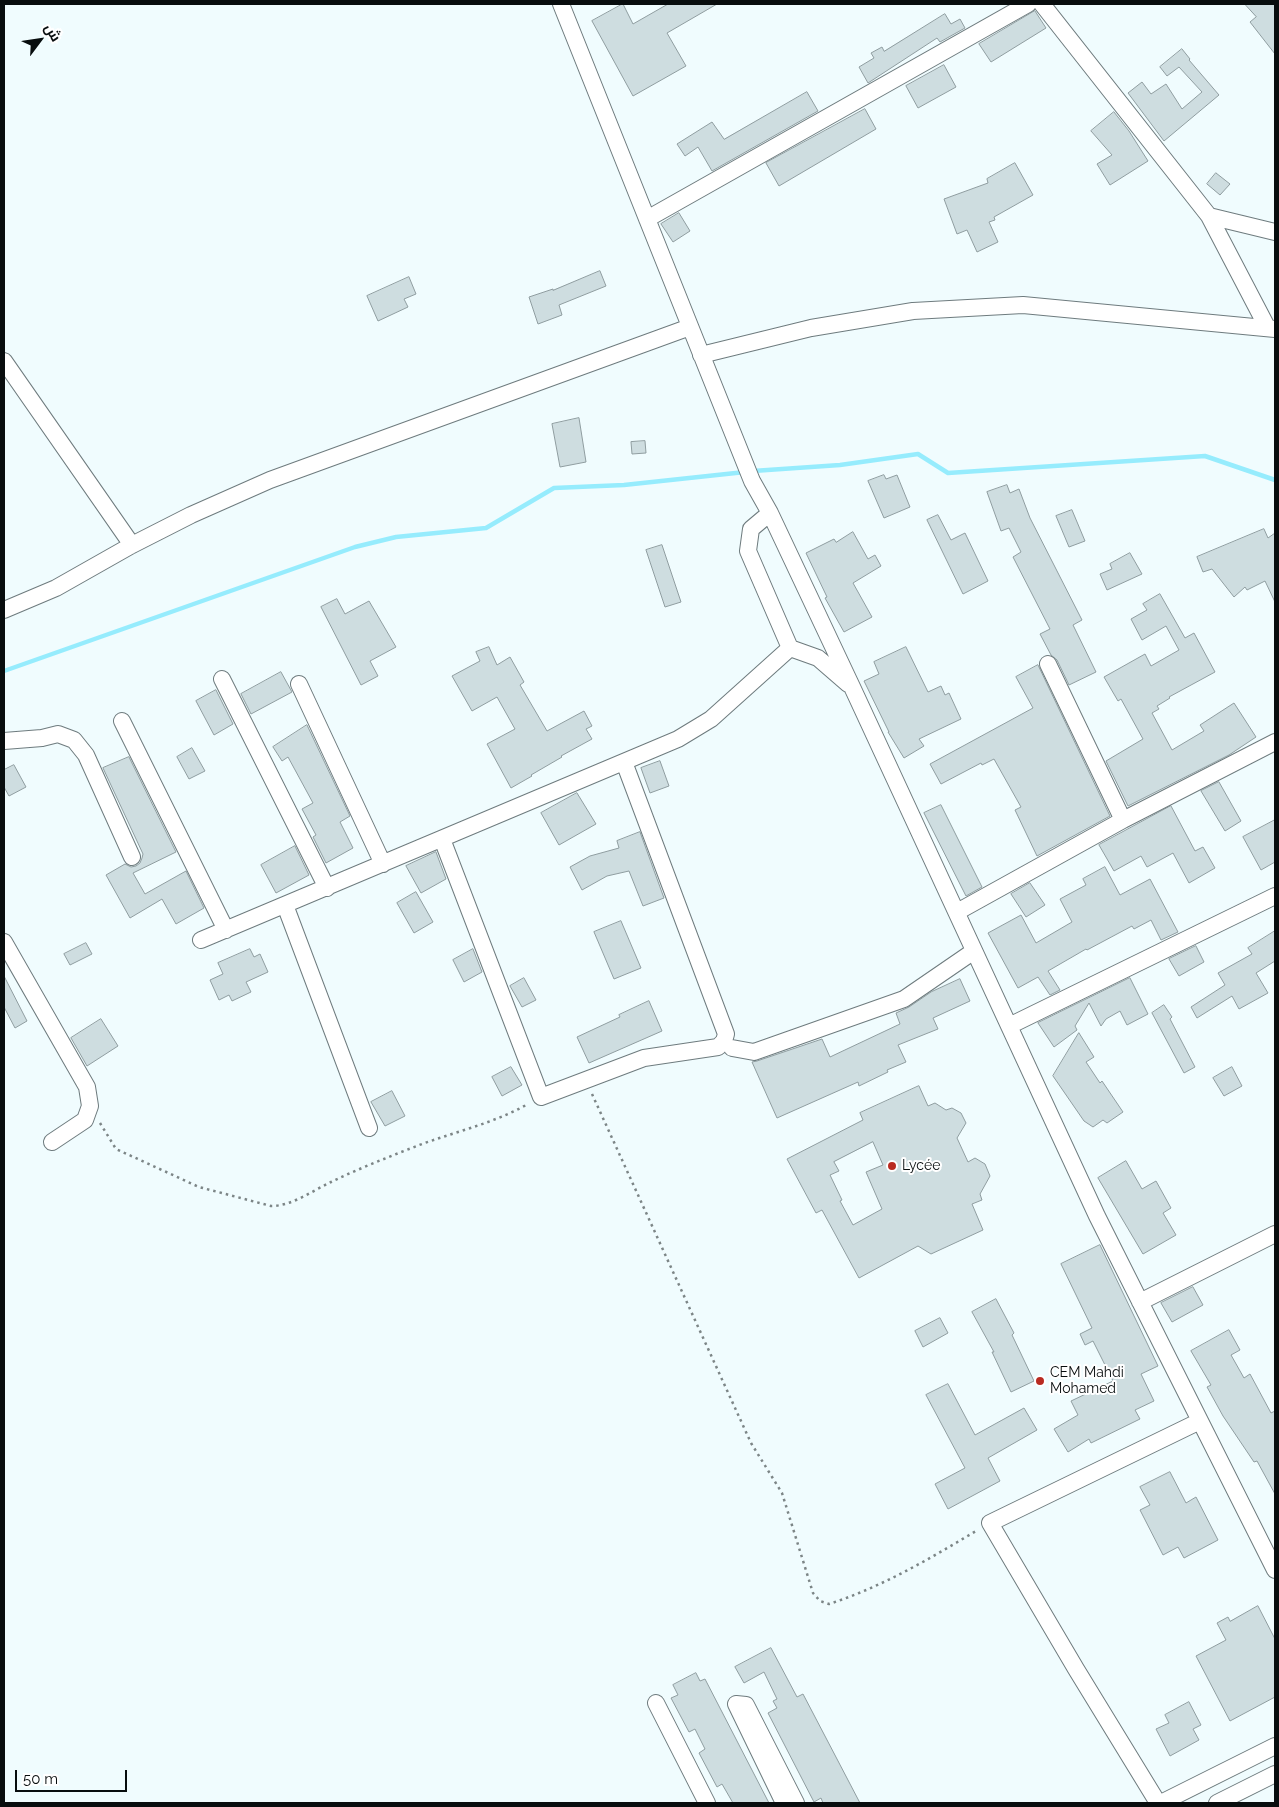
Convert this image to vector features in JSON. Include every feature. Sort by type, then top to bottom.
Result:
[{"type":"street","points":[[561,4],[745,465],[770,513],[853,689],[1097,1216],[1275,1570]]},
{"type":"street","points":[[647,219],[1028,4]]},
{"type":"street","points":[[1042,4],[1208,216],[1271,328]]},
{"type":"street","points":[[1208,216],[1275,232]]},
{"type":"street","points":[[701,355],[811,328],[913,311],[1023,304],[1271,328]]},
{"type":"street","points":[[4,610],[56,588],[132,545],[191,515],[270,480],[690,327]]},
{"type":"street","points":[[4,361],[132,545]]},
{"type":"street","points":[[770,513],[751,529],[748,551],[790,648],[818,658],[853,689]]},
{"type":"street","points":[[201,940],[678,739],[711,719],[790,648]]},
{"type":"street","points":[[1048,664],[1123,820]]},
{"type":"street","points":[[222,679],[327,888]]},
{"type":"street","points":[[298,684],[383,864]]},
{"type":"street","points":[[122,721],[226,930]]},
{"type":"street","points":[[4,741],[42,738],[58,734],[74,740],[86,755],[132,857]]},
{"type":"street","points":[[957,912],[1123,820],[1275,742]]},
{"type":"street","points":[[442,839],[541,1097],[644,1058],[718,1047],[724,1041],[726,1034],[624,762]]},
{"type":"street","points":[[1009,1026],[1275,896]]},
{"type":"street","points":[[285,905],[369,1128]]},
{"type":"street","points":[[4,942],[87,1087],[90,1106],[85,1120],[52,1142]]},
{"type":"street","points":[[732,1048],[754,1052],[904,999],[974,951]]},
{"type":"street","points":[[1140,1302],[1275,1234]]},
{"type":"street","points":[[1158,1803],[1076,1669],[990,1522],[1200,1421]]},
{"type":"street","points":[[656,1703],[707,1803]]},
{"type":"street","points":[[784,1803],[736,1704],[746,1705],[796,1803]]},
{"type":"street","points":[[1162,1803],[1275,1746]]},
{"type":"street","points":[[1217,1803],[1275,1774]]},
{"type":"path","points":[[586,1080],[750,1442],[782,1492],[814,1593],[820,1600],[829,1604],[858,1595],[922,1563],[990,1522]]},
{"type":"path","points":[[90,1106],[116,1149],[199,1187],[271,1206],[279,1206],[344,1175],[507,1116],[541,1097]]},
{"type":"building","points":[[623,4],[633,24],[668,4],[717,4],[667,33],[686,66],[633,96],[592,21]]},
{"type":"building","points":[[1245,4],[1275,4],[1275,54],[1250,22],[1256,17]]},
{"type":"building","points":[[1035,11],[1046,28],[991,62],[979,44]]},
{"type":"building","points":[[945,14],[951,24],[960,19],[965,28],[940,42],[937,38],[868,83],[859,67],[874,58],[871,53],[882,47],[884,51]]},
{"type":"building","points":[[1182,49],[1219,95],[1164,141],[1128,93],[1142,82],[1151,94],[1166,84],[1182,109],[1202,92],[1179,67],[1167,76],[1160,67]]},
{"type":"building","points":[[944,65],[956,87],[918,108],[906,86]]},
{"type":"building","points":[[807,92],[818,111],[712,171],[698,147],[685,156],[677,144],[712,122],[724,139]]},
{"type":"building","points":[[865,109],[876,129],[779,186],[766,163]]},
{"type":"building","points":[[1114,112],[1148,161],[1110,185],[1097,164],[1112,155],[1091,131]]},
{"type":"building","points":[[1015,163],[1033,195],[994,217],[995,220],[989,222],[998,242],[977,252],[967,230],[957,234],[944,199],[988,183],[987,179]]},
{"type":"building","points":[[1216,173],[1230,184],[1220,195],[1207,184]]},
{"type":"building","points":[[679,213],[690,231],[673,242],[661,224]]},
{"type":"building","points":[[600,271],[606,286],[559,305],[562,315],[538,324],[529,297],[553,290]]},
{"type":"building","points":[[409,277],[416,294],[404,299],[408,307],[378,321],[367,296]]},
{"type":"building","points":[[579,418],[586,462],[560,467],[552,424]]},
{"type":"building","points":[[645,441],[646,453],[632,454],[631,442]]},
{"type":"building","points":[[884,475],[886,479],[897,475],[910,507],[884,518],[868,481]]},
{"type":"building","points":[[1007,485],[1010,493],[1019,489],[1030,518],[1082,620],[1073,625],[1096,672],[1069,685],[1057,660],[1051,655],[1040,634],[1050,629],[1013,557],[1021,552],[1009,528],[1001,531],[987,492]]},
{"type":"building","points":[[1072,510],[1085,541],[1069,547],[1056,516]]},
{"type":"building","points":[[938,515],[951,540],[965,533],[988,581],[963,594],[927,520]]},
{"type":"building","points":[[1264,529],[1268,538],[1275,533],[1275,602],[1265,581],[1247,590],[1245,587],[1234,597],[1212,569],[1203,572],[1197,557]]},
{"type":"building","points":[[853,532],[868,559],[875,555],[881,566],[853,583],[872,617],[844,632],[825,598],[827,597],[806,553],[834,539],[836,542]]},
{"type":"building","points":[[662,545],[681,602],[665,607],[646,550]]},
{"type":"building","points":[[1130,553],[1142,574],[1107,590],[1100,574],[1112,569],[1110,564]]},
{"type":"building","points":[[1160,594],[1185,638],[1194,633],[1215,672],[1169,697],[1157,706],[1159,709],[1152,713],[1172,750],[1204,731],[1200,725],[1234,703],[1256,737],[1229,755],[1128,806],[1106,761],[1143,739],[1121,699],[1118,701],[1104,677],[1145,654],[1151,666],[1179,650],[1166,626],[1142,640],[1131,619],[1147,610],[1143,604]]},
{"type":"building","points":[[337,599],[345,614],[369,601],[396,647],[370,661],[378,676],[361,685],[321,607]]},
{"type":"building","points":[[489,647],[497,665],[510,657],[524,682],[520,685],[547,731],[584,711],[592,726],[586,729],[592,739],[511,788],[487,744],[515,729],[497,697],[472,711],[452,676],[480,661],[476,652]]},
{"type":"building","points":[[906,647],[928,692],[941,686],[945,695],[949,693],[961,719],[919,739],[924,746],[904,758],[888,732],[864,681],[879,674],[874,662]]},
{"type":"building","points":[[1038,665],[1110,816],[1037,856],[1015,810],[1021,807],[994,759],[982,765],[981,763],[941,784],[930,764],[1033,708],[1016,677]]},
{"type":"building","points":[[281,672],[292,692],[251,714],[241,694]]},
{"type":"building","points":[[216,690],[233,724],[214,735],[196,701]]},
{"type":"building","points":[[307,725],[350,816],[340,822],[353,848],[326,863],[313,837],[316,835],[302,809],[313,803],[288,757],[282,761],[273,747]]},
{"type":"building","points":[[192,748],[205,771],[189,779],[177,757]]},
{"type":"building","points":[[129,757],[176,852],[133,873],[145,894],[186,871],[204,908],[176,924],[162,899],[130,918],[106,875],[125,864],[131,867],[136,866],[140,863],[143,854],[103,768]]},
{"type":"building","points":[[660,761],[669,786],[650,793],[641,768]]},
{"type":"building","points":[[14,765],[26,787],[9,796],[4,787],[4,770]]},
{"type":"building","points":[[1219,782],[1241,821],[1225,831],[1201,791]]},
{"type":"building","points":[[577,793],[596,824],[559,845],[541,813]]},
{"type":"building","points":[[941,805],[982,887],[966,896],[924,813]]},
{"type":"building","points":[[1171,806],[1195,851],[1203,847],[1215,868],[1189,883],[1173,853],[1147,867],[1141,856],[1114,871],[1099,845]]},
{"type":"building","points":[[1275,820],[1275,862],[1261,870],[1243,837]]},
{"type":"building","points":[[640,832],[664,898],[643,906],[629,871],[607,876],[582,890],[570,867],[590,856],[619,848],[617,841]]},
{"type":"building","points":[[295,846],[309,875],[276,893],[261,865]]},
{"type":"building","points":[[436,852],[446,879],[421,893],[406,866]]},
{"type":"building","points":[[1105,867],[1120,895],[1150,879],[1178,932],[1161,940],[1151,920],[1134,929],[1132,926],[1048,971],[1060,990],[1050,995],[1038,977],[1018,988],[988,933],[1021,915],[1036,943],[1072,922],[1060,899],[1086,885],[1083,879]]},
{"type":"building","points":[[1030,883],[1045,905],[1026,917],[1011,894]]},
{"type":"building","points":[[416,892],[433,922],[414,933],[397,903]]},
{"type":"building","points":[[621,921],[641,968],[614,979],[594,932]]},
{"type":"building","points":[[1275,931],[1275,961],[1256,973],[1268,993],[1239,1009],[1232,996],[1197,1018],[1191,1007],[1225,985],[1218,973],[1252,954],[1248,948]]},
{"type":"building","points":[[86,943],[92,954],[70,965],[64,954]]},
{"type":"building","points":[[1196,946],[1204,962],[1179,976],[1169,959]]},
{"type":"building","points":[[250,949],[254,957],[260,954],[268,972],[246,982],[251,992],[232,1001],[229,995],[219,1000],[210,980],[223,974],[218,963]]},
{"type":"building","points":[[473,949],[482,972],[464,982],[453,960]]},
{"type":"building","points":[[4,976],[27,1021],[15,1028],[4,1007]]},
{"type":"building","points":[[524,978],[536,1000],[522,1007],[510,986]]},
{"type":"building","points":[[1130,978],[1148,1014],[1127,1025],[1120,1011],[1106,1019],[1101,1026],[1089,1003],[1075,1026],[1077,1030],[1054,1047],[1038,1023]]},
{"type":"building","points":[[960,979],[970,1001],[933,1018],[938,1029],[898,1045],[906,1062],[887,1070],[888,1072],[859,1086],[858,1082],[777,1118],[752,1062],[822,1039],[830,1057],[900,1024],[896,1013],[909,1007],[931,992]]},
{"type":"building","points":[[649,1001],[662,1031],[589,1063],[577,1037]]},
{"type":"building","points":[[1164,1005],[1172,1017],[1170,1019],[1195,1067],[1184,1073],[1152,1013]]},
{"type":"building","points":[[101,1019],[118,1046],[87,1066],[71,1038]]},
{"type":"building","points":[[1079,1033],[1094,1057],[1086,1062],[1100,1083],[1102,1081],[1123,1112],[1107,1123],[1103,1120],[1093,1127],[1084,1121],[1053,1076]]},
{"type":"building","points":[[511,1067],[522,1085],[502,1096],[492,1077]]},
{"type":"building","points":[[1232,1067],[1242,1086],[1224,1096],[1213,1078]]},
{"type":"building","points":[[919,1086],[928,1106],[935,1103],[946,1110],[952,1108],[961,1113],[966,1123],[957,1138],[968,1162],[975,1158],[985,1164],[990,1176],[980,1194],[982,1200],[972,1204],[983,1230],[931,1254],[918,1246],[859,1278],[822,1210],[816,1213],[787,1159],[863,1120],[860,1113]],"holes":[[[873,1142],[883,1165],[866,1172],[882,1209],[853,1225],[840,1201],[842,1200],[830,1175],[839,1171],[834,1162]]]},
{"type":"building","points":[[392,1091],[405,1116],[385,1126],[371,1102]]},
{"type":"building","points":[[1126,1161],[1142,1189],[1156,1181],[1171,1208],[1163,1213],[1176,1235],[1143,1254],[1098,1178]]},
{"type":"building","points":[[1100,1245],[1158,1366],[1141,1374],[1154,1401],[1135,1410],[1140,1419],[1091,1443],[1089,1439],[1068,1452],[1054,1429],[1078,1415],[1071,1401],[1113,1381],[1093,1341],[1085,1345],[1080,1334],[1092,1328],[1061,1264]]},
{"type":"building","points":[[1193,1287],[1203,1305],[1172,1322],[1161,1303]]},
{"type":"building","points":[[996,1299],[1014,1333],[1012,1335],[1034,1381],[1011,1392],[992,1352],[994,1352],[972,1312]]},
{"type":"building","points":[[940,1318],[948,1333],[923,1347],[915,1331]]},
{"type":"building","points":[[1229,1330],[1240,1350],[1231,1355],[1244,1378],[1250,1374],[1271,1413],[1275,1411],[1275,1494],[1257,1461],[1254,1462],[1223,1416],[1207,1387],[1211,1385],[1191,1351]]},
{"type":"building","points":[[948,1384],[975,1435],[1024,1408],[1037,1430],[988,1458],[1000,1481],[948,1509],[935,1484],[965,1468],[926,1395]]},
{"type":"building","points":[[1170,1472],[1186,1503],[1196,1497],[1218,1540],[1184,1558],[1178,1547],[1163,1555],[1140,1510],[1150,1505],[1140,1487]]},
{"type":"building","points":[[1258,1606],[1275,1639],[1275,1697],[1230,1721],[1196,1656],[1226,1640],[1217,1623],[1228,1617],[1230,1621]]},
{"type":"building","points":[[771,1648],[797,1697],[803,1694],[860,1803],[823,1803],[821,1798],[814,1802],[768,1713],[777,1708],[773,1701],[777,1699],[764,1672],[744,1683],[735,1667]]},
{"type":"building","points":[[696,1673],[700,1681],[705,1679],[769,1803],[733,1803],[722,1784],[717,1787],[699,1753],[705,1749],[695,1729],[689,1732],[671,1698],[678,1695],[673,1685]]},
{"type":"building","points":[[1189,1702],[1201,1725],[1193,1729],[1199,1740],[1170,1756],[1156,1729],[1169,1723],[1165,1715]]},
{"type":"waterway","points":[[753,471],[840,465],[918,454],[948,473],[1205,456],[1275,480]]},
{"type":"waterway","points":[[4,671],[355,547],[396,537],[486,528],[554,488],[624,485],[745,472]]},
{"type":"place","name":"Lycée","points":[[892,1166]]},
{"type":"place","name":"CEM Mahdi Mohamed","points":[[1040,1381]]}]
